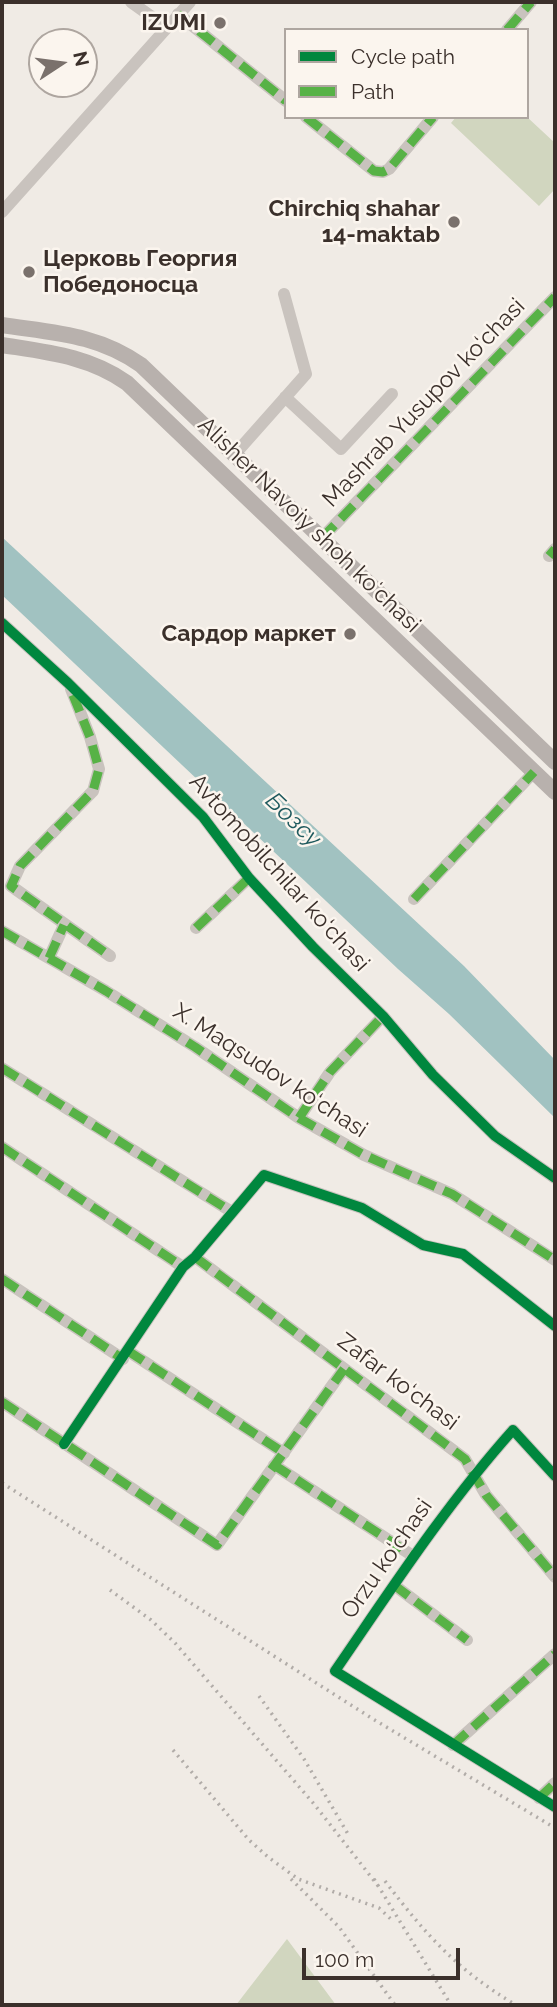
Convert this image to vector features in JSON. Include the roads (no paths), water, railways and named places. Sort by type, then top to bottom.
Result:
[{"type":"main road","name":"Alisher Navoiy shoh koʻchasi","points":[[2,325],[87,338],[116,349],[155,377],[555,762]]},
{"type":"main road","name":"Alisher Navoiy shoh koʻchasi","points":[[2,345],[85,361],[127,383],[555,792]]},
{"type":"street","points":[[131,2],[166,27]]},
{"type":"street","points":[[2,212],[190,2]]},
{"type":"street","points":[[509,28],[531,2]]},
{"type":"street","points":[[178,14],[284,99]]},
{"type":"street","points":[[309,119],[374,171],[383,172],[389,169],[431,119]]},
{"type":"street","points":[[235,454],[306,374],[284,294]]},
{"type":"street","name":"Mashrab Yusupov ko‘chasi","points":[[322,538],[555,297]]},
{"type":"street","points":[[285,397],[341,449],[392,394]]},
{"type":"street","name":"Avtomobilchilar ko‘chasi","points":[[2,623],[68,683],[202,817],[249,878],[313,947],[383,1016],[433,1075],[495,1136],[555,1178]]},
{"type":"street","points":[[68,683],[90,737],[99,769],[93,791],[20,866],[11,886],[110,956]]},
{"type":"street","points":[[414,899],[534,772]]},
{"type":"street","name":"Avtomobilchilar ko‘chasi","points":[[196,928],[249,878]]},
{"type":"street","points":[[49,958],[64,925]]},
{"type":"street","name":"X. Maqsudov ko‘chasi","points":[[2,931],[195,1047],[299,1118],[363,1155],[452,1195],[555,1261]]},
{"type":"street","points":[[299,1118],[330,1072],[383,1016]]},
{"type":"street","points":[[2,1068],[232,1212]]},
{"type":"street","points":[[2,1147],[183,1267]]},
{"type":"street","points":[[64,1444],[183,1267],[195,1257],[264,1175],[362,1208],[423,1245],[463,1254],[555,1326]]},
{"type":"street","name":"Zafar ko‘chasi","points":[[195,1257],[465,1459],[475,1473]]},
{"type":"street","points":[[2,1279],[284,1452]]},
{"type":"street","points":[[2,1402],[217,1545],[344,1368]]},
{"type":"street","points":[[555,1476],[513,1430],[475,1473],[486,1495],[555,1577]]},
{"type":"street","name":"Orzu ko‘chasi","points":[[274,1465],[413,1556]]},
{"type":"street","name":"Orzu ko‘chasi","points":[[453,1745],[335,1671],[413,1556],[475,1473]]},
{"type":"street","name":"Orzu ko‘chasi","points":[[394,1585],[467,1640]]},
{"type":"street","points":[[555,1654],[453,1745],[555,1807]]},
{"type":"street","points":[[539,1798],[555,1783]]},
{"type":"water","name":"Бозсу","points":[[2,537],[464,966],[555,1060],[555,1118],[449,1014],[2,595]]},
{"type":"railway","points":[[2,1483],[373,1719],[555,1828]]},
{"type":"railway","points":[[110,1590],[151,1620],[175,1643],[314,1804],[379,1887]]},
{"type":"railway","points":[[259,1696],[304,1759],[348,1834]]},
{"type":"railway","points":[[173,1750],[249,1840],[268,1857],[298,1879],[379,1908],[394,1922]]},
{"type":"railway","points":[[291,1879],[339,1927],[395,2005]]},
{"type":"railway","points":[[374,1879],[451,2005]]},
{"type":"railway","points":[[385,1881],[414,1918],[459,1965],[516,2005]]},
{"type":"place","name":"IZUMI","points":[[220,23]]},
{"type":"place","name":"Chirchiq shahar 14-maktab","points":[[454,222]]},
{"type":"place","name":"Церковь Георгия Победоносца","points":[[29,272]]},
{"type":"place","name":"Сардор маркет","points":[[350,634]]}]
